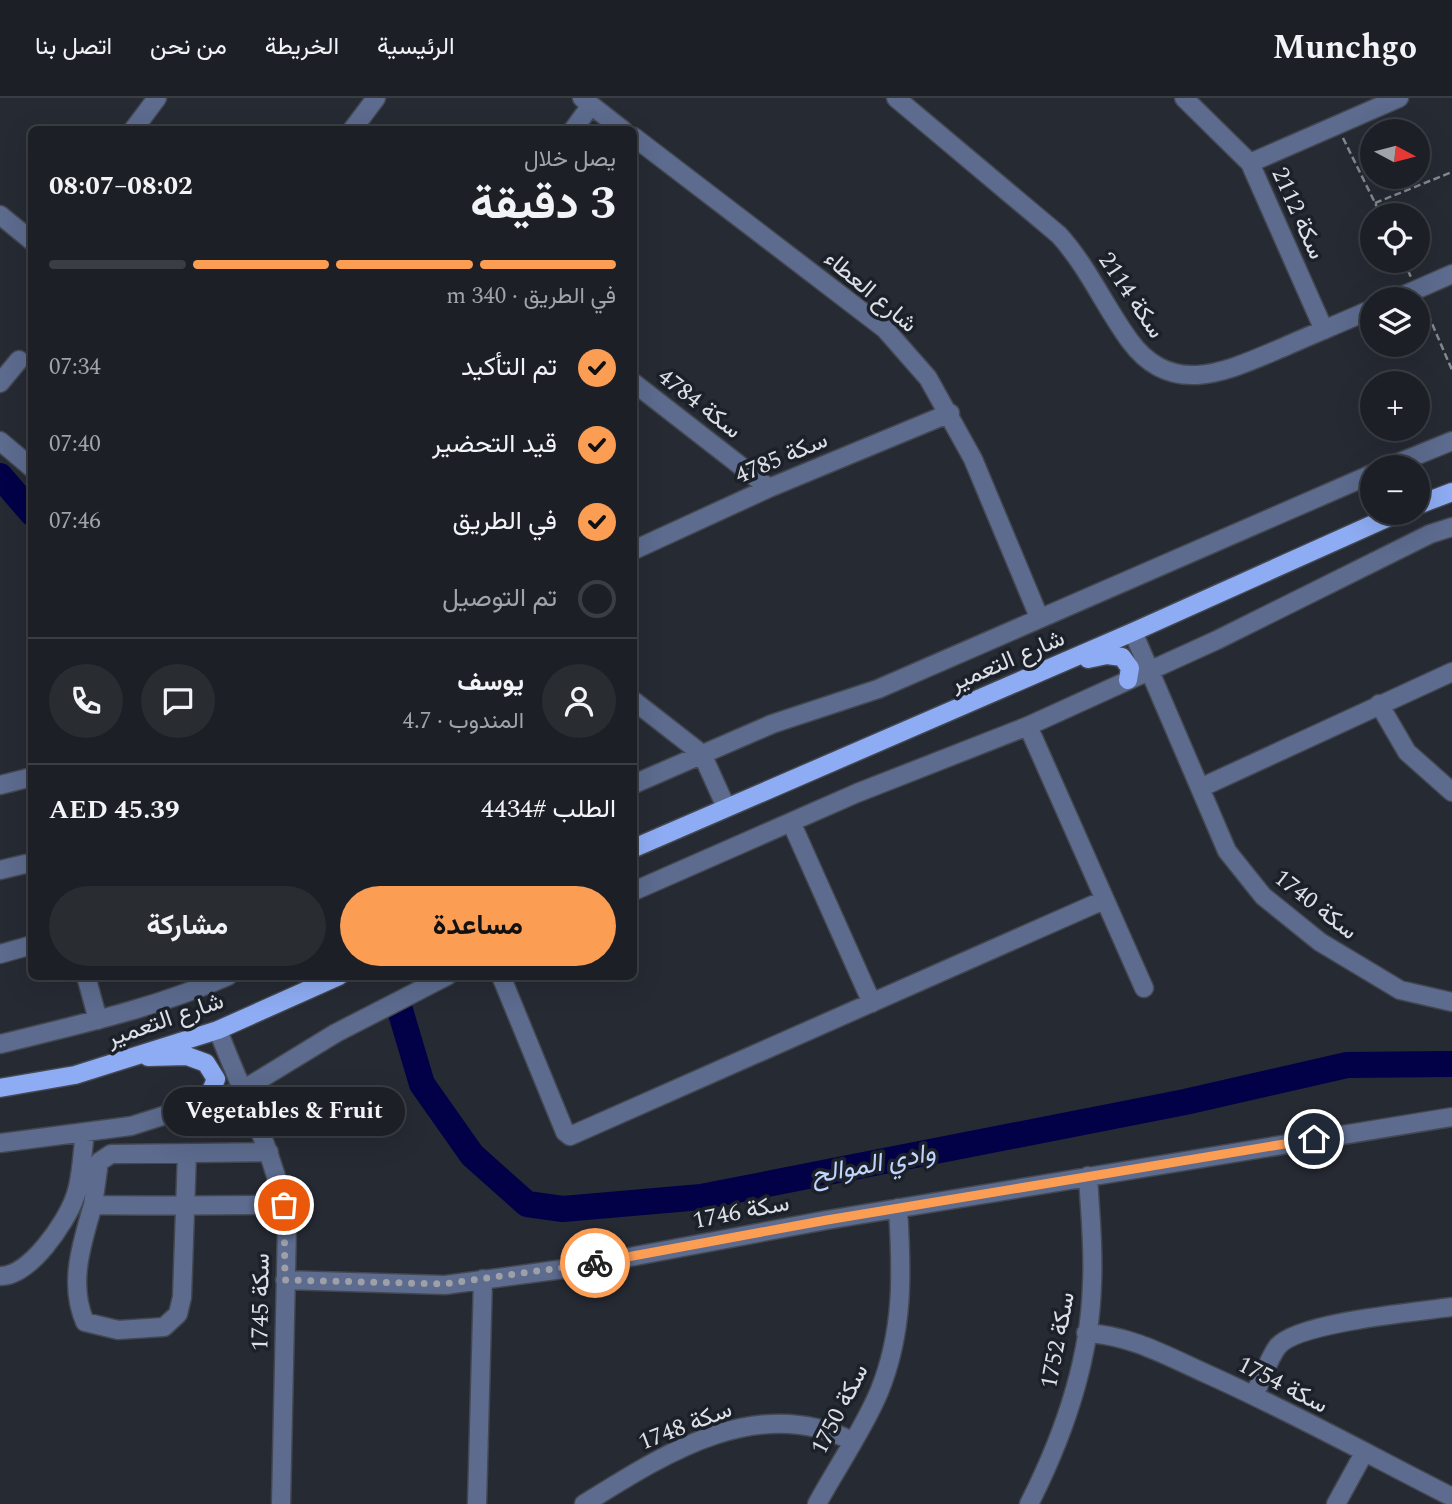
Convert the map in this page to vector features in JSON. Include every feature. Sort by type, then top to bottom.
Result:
[{"type":"main road","points":[[1430,500],[1452,492]]},
{"type":"main road","name":"شارع التعمير","points":[[637,847],[1133,632],[1371,525]]},
{"type":"main road","points":[[1070,659],[1107,655],[1122,657],[1130,667],[1128,680]]},
{"type":"main road","name":"شارع التعمير","points":[[0,1088],[75,1075],[218,1030],[330,980]]},
{"type":"main road","points":[[131,1057],[187,1056],[206,1063],[216,1079],[206,1103]]},
{"type":"street","points":[[355,126],[376,98]]},
{"type":"street","name":"سكة 2114","points":[[897,98],[1059,235],[1074,252],[1131,343],[1146,359],[1164,369],[1185,375],[1222,373],[1360,314]]},
{"type":"street","name":"سكة 2112","points":[[1184,98],[1250,163],[1324,330]]},
{"type":"street","points":[[1250,163],[1399,98]]},
{"type":"street","points":[[137,126],[154,99]]},
{"type":"street","points":[[574,126],[586,101],[618,126]]},
{"type":"street","name":"شارع العطاء","points":[[637,139],[885,328],[928,377],[973,459],[1039,617]]},
{"type":"street","points":[[0,215],[28,239]]},
{"type":"street","points":[[1424,287],[1452,275]]},
{"type":"street","points":[[0,383],[19,360]]},
{"type":"street","name":"سكة 4784","points":[[637,385],[769,488]]},
{"type":"street","name":"سكة 4785","points":[[637,549],[769,488],[950,413]]},
{"type":"street","points":[[1418,455],[1452,441]]},
{"type":"street","points":[[0,442],[28,465]]},
{"type":"street","points":[[637,783],[772,724],[878,689],[1360,479]]},
{"type":"street","points":[[637,890],[791,821],[1028,726],[1150,671],[1430,534],[1452,527]]},
{"type":"street","name":"سكة 1740","points":[[1133,632],[1227,851],[1263,896],[1320,942],[1401,990],[1452,1002]]},
{"type":"street","points":[[1200,788],[1452,672]]},
{"type":"street","points":[[637,703],[702,754],[726,807]]},
{"type":"street","points":[[1379,704],[1406,752],[1452,792]]},
{"type":"street","points":[[1028,726],[1144,988]]},
{"type":"street","points":[[0,785],[28,778]]},
{"type":"street","points":[[791,821],[872,1003]]},
{"type":"street","points":[[0,870],[24,864]]},
{"type":"street","points":[[503,980],[565,1132],[570,1136],[1104,900]]},
{"type":"street","points":[[0,954],[28,947]]},
{"type":"street","points":[[87,980],[97,1020]]},
{"type":"street","points":[[0,1044],[97,1020],[197,990],[219,980]]},
{"type":"street","points":[[0,1143],[131,1126],[241,1091],[336,1033],[439,980]]},
{"type":"street","name":"سكة 1745","points":[[218,1030],[241,1091],[269,1152],[284,1205],[282,1504]]},
{"type":"street","name":"سكة 1746","points":[[285,1280],[444,1284],[570,1268],[898,1208],[1452,1117]]},
{"type":"street","points":[[0,1276],[10,1276],[26,1266],[56,1231],[75,1197],[85,1133]]},
{"type":"street","points":[[187,1153],[183,1205],[185,1265],[178,1314],[163,1327],[118,1330],[85,1322],[78,1306],[77,1263],[93,1205],[99,1162],[111,1154],[187,1153],[269,1152]]},
{"type":"street","name":"سكة 1752","points":[[1029,1504],[1062,1430],[1086,1333],[1093,1284],[1088,1176]]},
{"type":"street","points":[[93,1205],[284,1205]]},
{"type":"street","name":"سكة 1750","points":[[817,1504],[878,1394],[897,1332],[902,1271],[898,1208]]},
{"type":"street","points":[[477,1504],[483,1279]]},
{"type":"street","points":[[1254,1395],[1278,1346],[1291,1337],[1360,1320],[1452,1307]]},
{"type":"street","name":"سكة 1754","points":[[1086,1333],[1126,1338],[1254,1395],[1452,1497]]},
{"type":"street","name":"سكة 1748","points":[[584,1504],[639,1469],[723,1432],[787,1422],[814,1425],[852,1441]]},
{"type":"street","points":[[1336,1504],[1364,1453]]},
{"type":"path","points":[[1338,125],[1375,203],[1452,172]]},
{"type":"path","points":[[1430,320],[1452,370]]},
{"type":"waterway","name":"وادي الموالح","points":[[0,476],[28,508]]},
{"type":"waterway","name":"وادي الموالح","points":[[400,1010],[422,1084],[472,1155],[527,1204],[563,1209],[701,1197],[1185,1102],[1347,1065],[1452,1064]]},
{"type":"way so far","points":[[284,1205],[287,1227],[285,1280],[444,1284],[595,1263]]},
{"type":"place","name":"Vegetables & Fruit","points":[[284,1205]]},
{"type":"route","points":[[595,1263],[827,1220],[1314,1139]]}]
